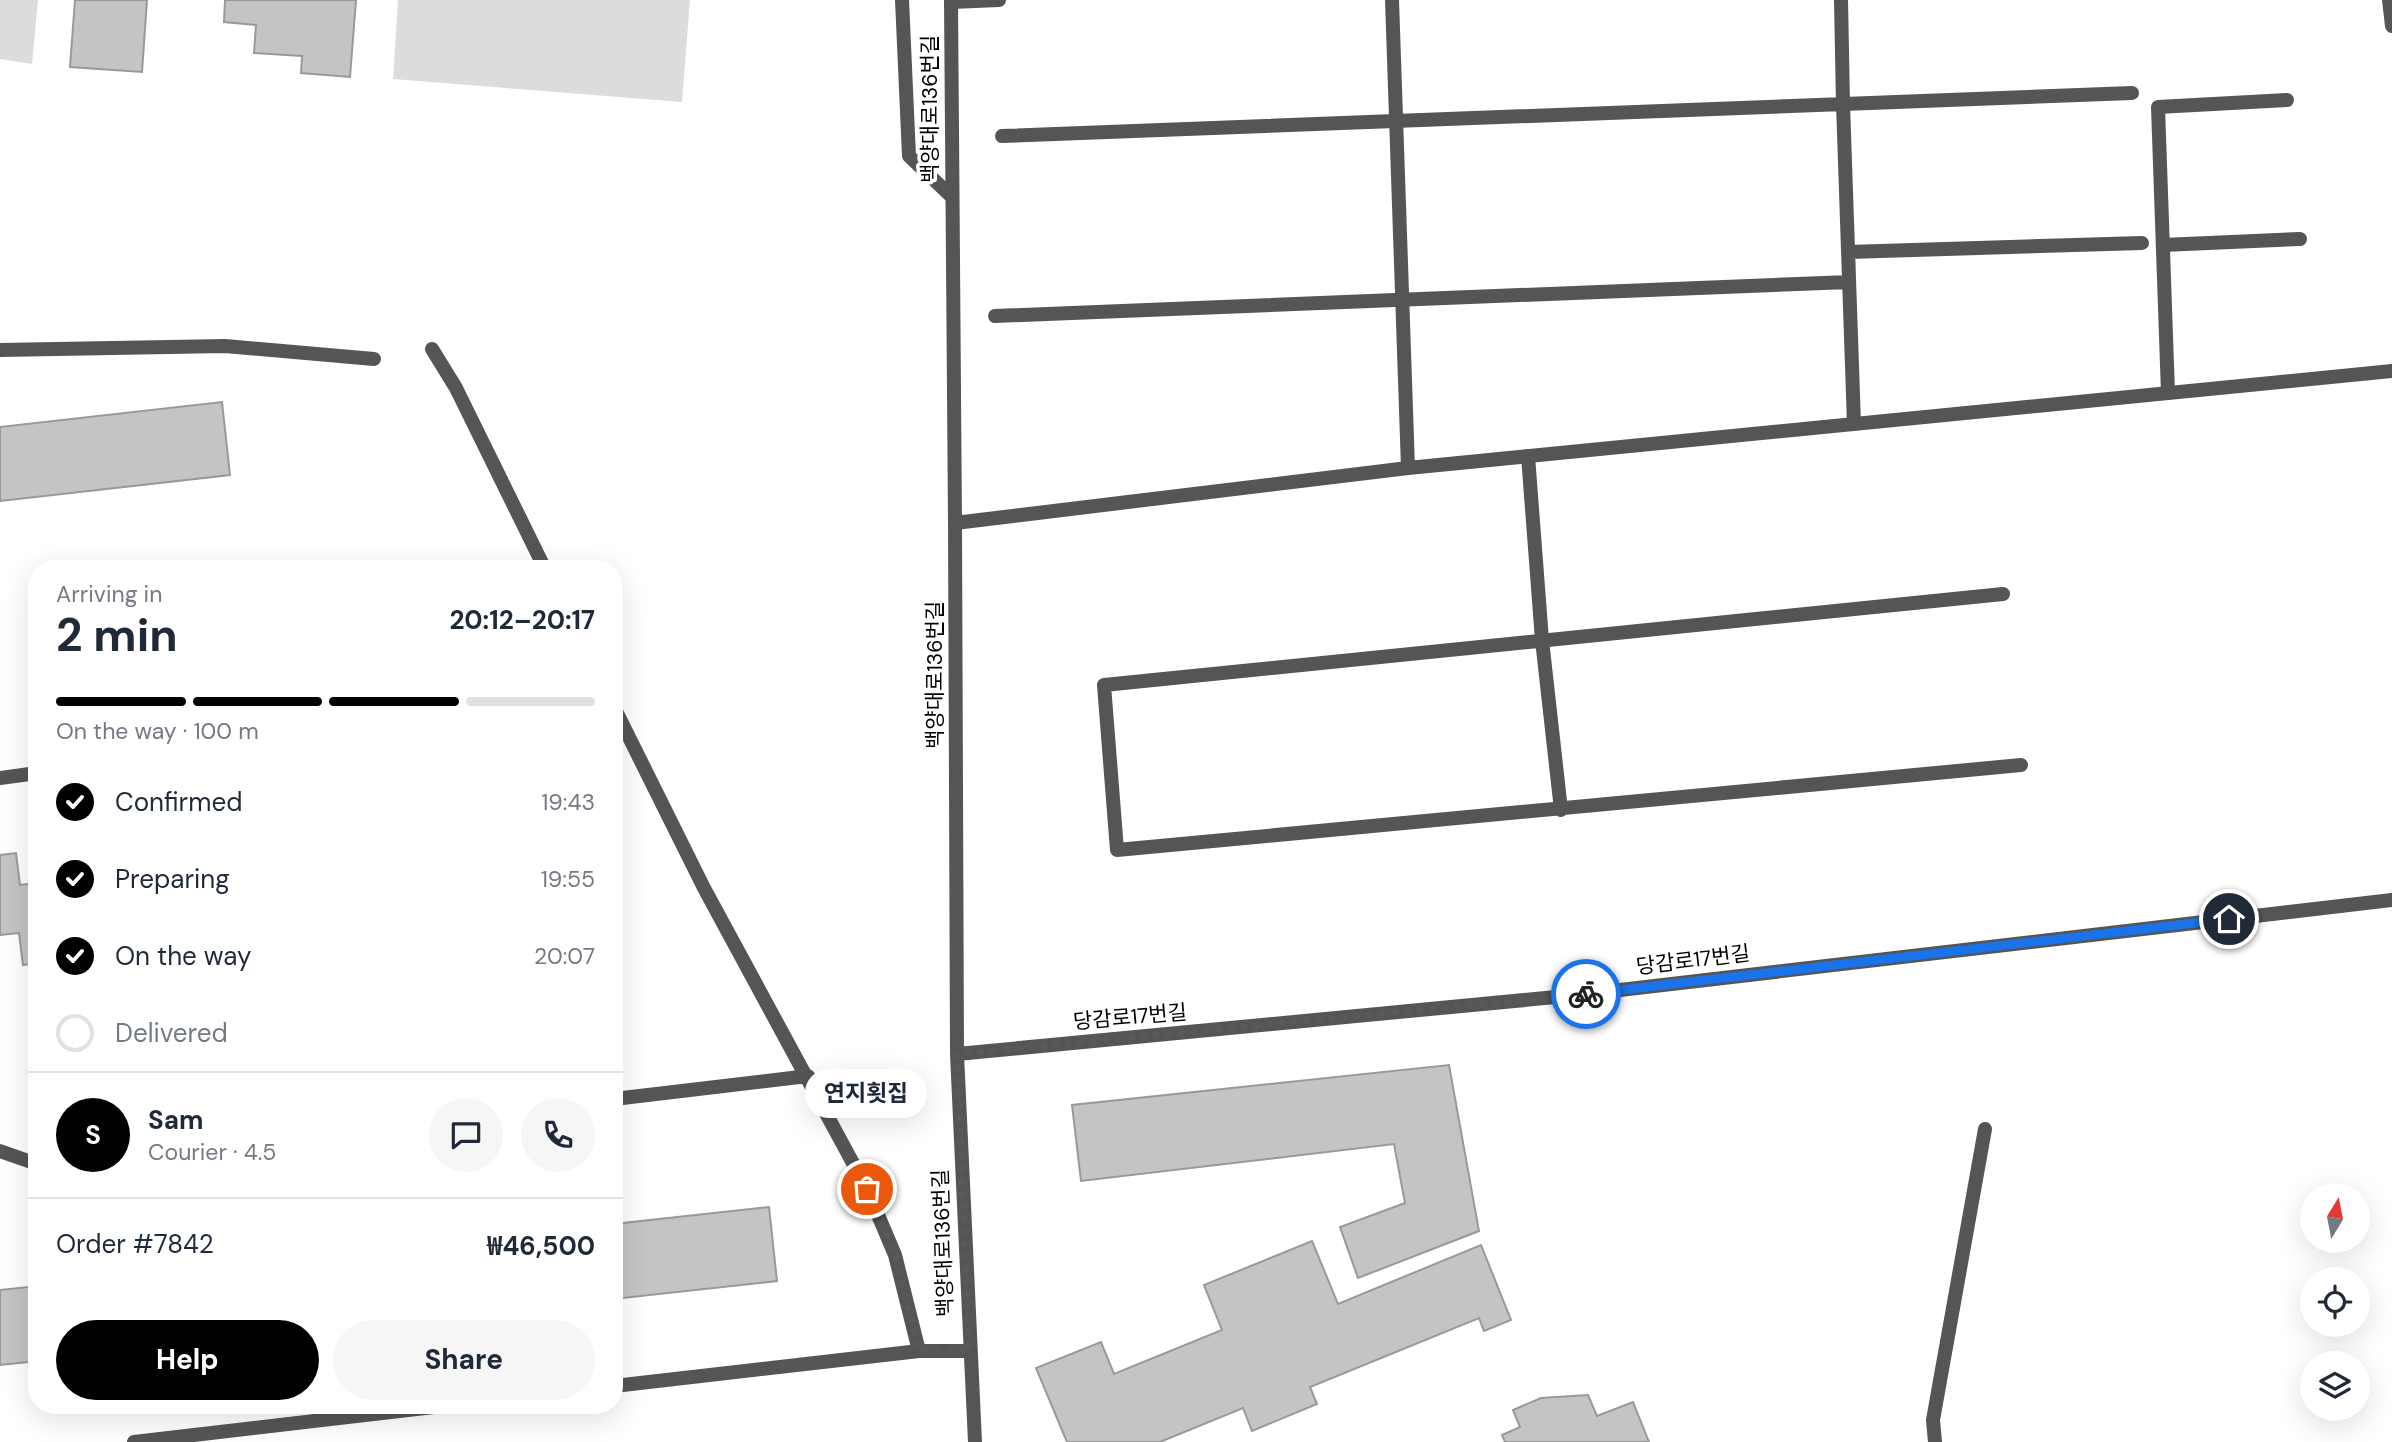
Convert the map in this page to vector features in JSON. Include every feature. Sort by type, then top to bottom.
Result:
[{"type":"street","points":[[902,0],[909,156],[952,197]]},
{"type":"street","points":[[951,1],[999,0]]},
{"type":"street","points":[[1392,0],[1408,468]]},
{"type":"street","points":[[1841,0],[1854,424]]},
{"type":"street","points":[[2389,0],[2392,26]]},
{"type":"street","name":"백양대로136번길","points":[[951,1],[957,1054],[975,1442]]},
{"type":"street","points":[[1002,136],[2132,93]]},
{"type":"street","points":[[2168,393],[2158,107],[2287,100]]},
{"type":"street","points":[[2162,245],[2300,239]]},
{"type":"street","points":[[1848,253],[2142,243]]},
{"type":"street","points":[[995,316],[1849,282]]},
{"type":"street","points":[[0,350],[225,346],[374,359]]},
{"type":"street","points":[[432,349],[456,387],[541,560]]},
{"type":"street","points":[[956,523],[1408,468],[2392,371]]},
{"type":"street","points":[[1528,456],[1542,640],[1561,810]]},
{"type":"street","points":[[2003,594],[1104,685],[1117,850],[2021,765]]},
{"type":"street","name":"백양대로136번길","points":[[623,725],[705,888],[867,1189],[895,1255],[919,1351]]},
{"type":"street","points":[[0,778],[28,775]]},
{"type":"street","name":"당감로17번길","points":[[957,1054],[1577,995],[2392,900]]},
{"type":"street","points":[[623,1098],[808,1076]]},
{"type":"street","points":[[1935,1442],[1933,1420],[1985,1129]]},
{"type":"street","points":[[0,1152],[28,1161]]},
{"type":"street","points":[[623,1385],[919,1351],[969,1351]]},
{"type":"street","points":[[134,1442],[374,1414]]},
{"type":"shaded area","points":[[0,0],[38,0],[32,64],[0,59]]},
{"type":"shaded area","points":[[398,0],[690,0],[682,102],[393,79]]},
{"type":"building","points":[[75,0],[147,0],[142,72],[70,67]]},
{"type":"building","points":[[225,0],[356,0],[350,77],[301,73],[302,56],[254,53],[256,25],[224,22]]},
{"type":"building","points":[[222,402],[230,475],[0,501],[0,427]]},
{"type":"building","points":[[16,853],[20,885],[28,884],[28,964],[23,965],[19,933],[0,935],[0,855]]},
{"type":"building","points":[[1449,1065],[1479,1231],[1358,1278],[1340,1227],[1405,1203],[1394,1144],[1081,1181],[1072,1105]]},
{"type":"building","points":[[769,1207],[777,1281],[623,1298],[623,1223]]},
{"type":"building","points":[[1312,1241],[1338,1304],[1481,1245],[1511,1320],[1484,1331],[1479,1318],[1310,1387],[1317,1404],[1252,1431],[1243,1408],[1160,1442],[1067,1442],[1036,1368],[1101,1342],[1114,1374],[1222,1330],[1204,1285]]},
{"type":"building","points":[[28,1287],[28,1362],[0,1365],[0,1290]]},
{"type":"building","points":[[1588,1395],[1597,1416],[1633,1402],[1649,1442],[1505,1442],[1502,1435],[1520,1427],[1513,1410],[1541,1398]]},
{"type":"way so far","points":[[867,1189],[895,1255],[919,1351],[969,1351],[957,1054],[1586,994]]},
{"type":"place","name":"연지횟집","points":[[867,1189]]},
{"type":"route","points":[[1586,994],[2229,919]]}]
